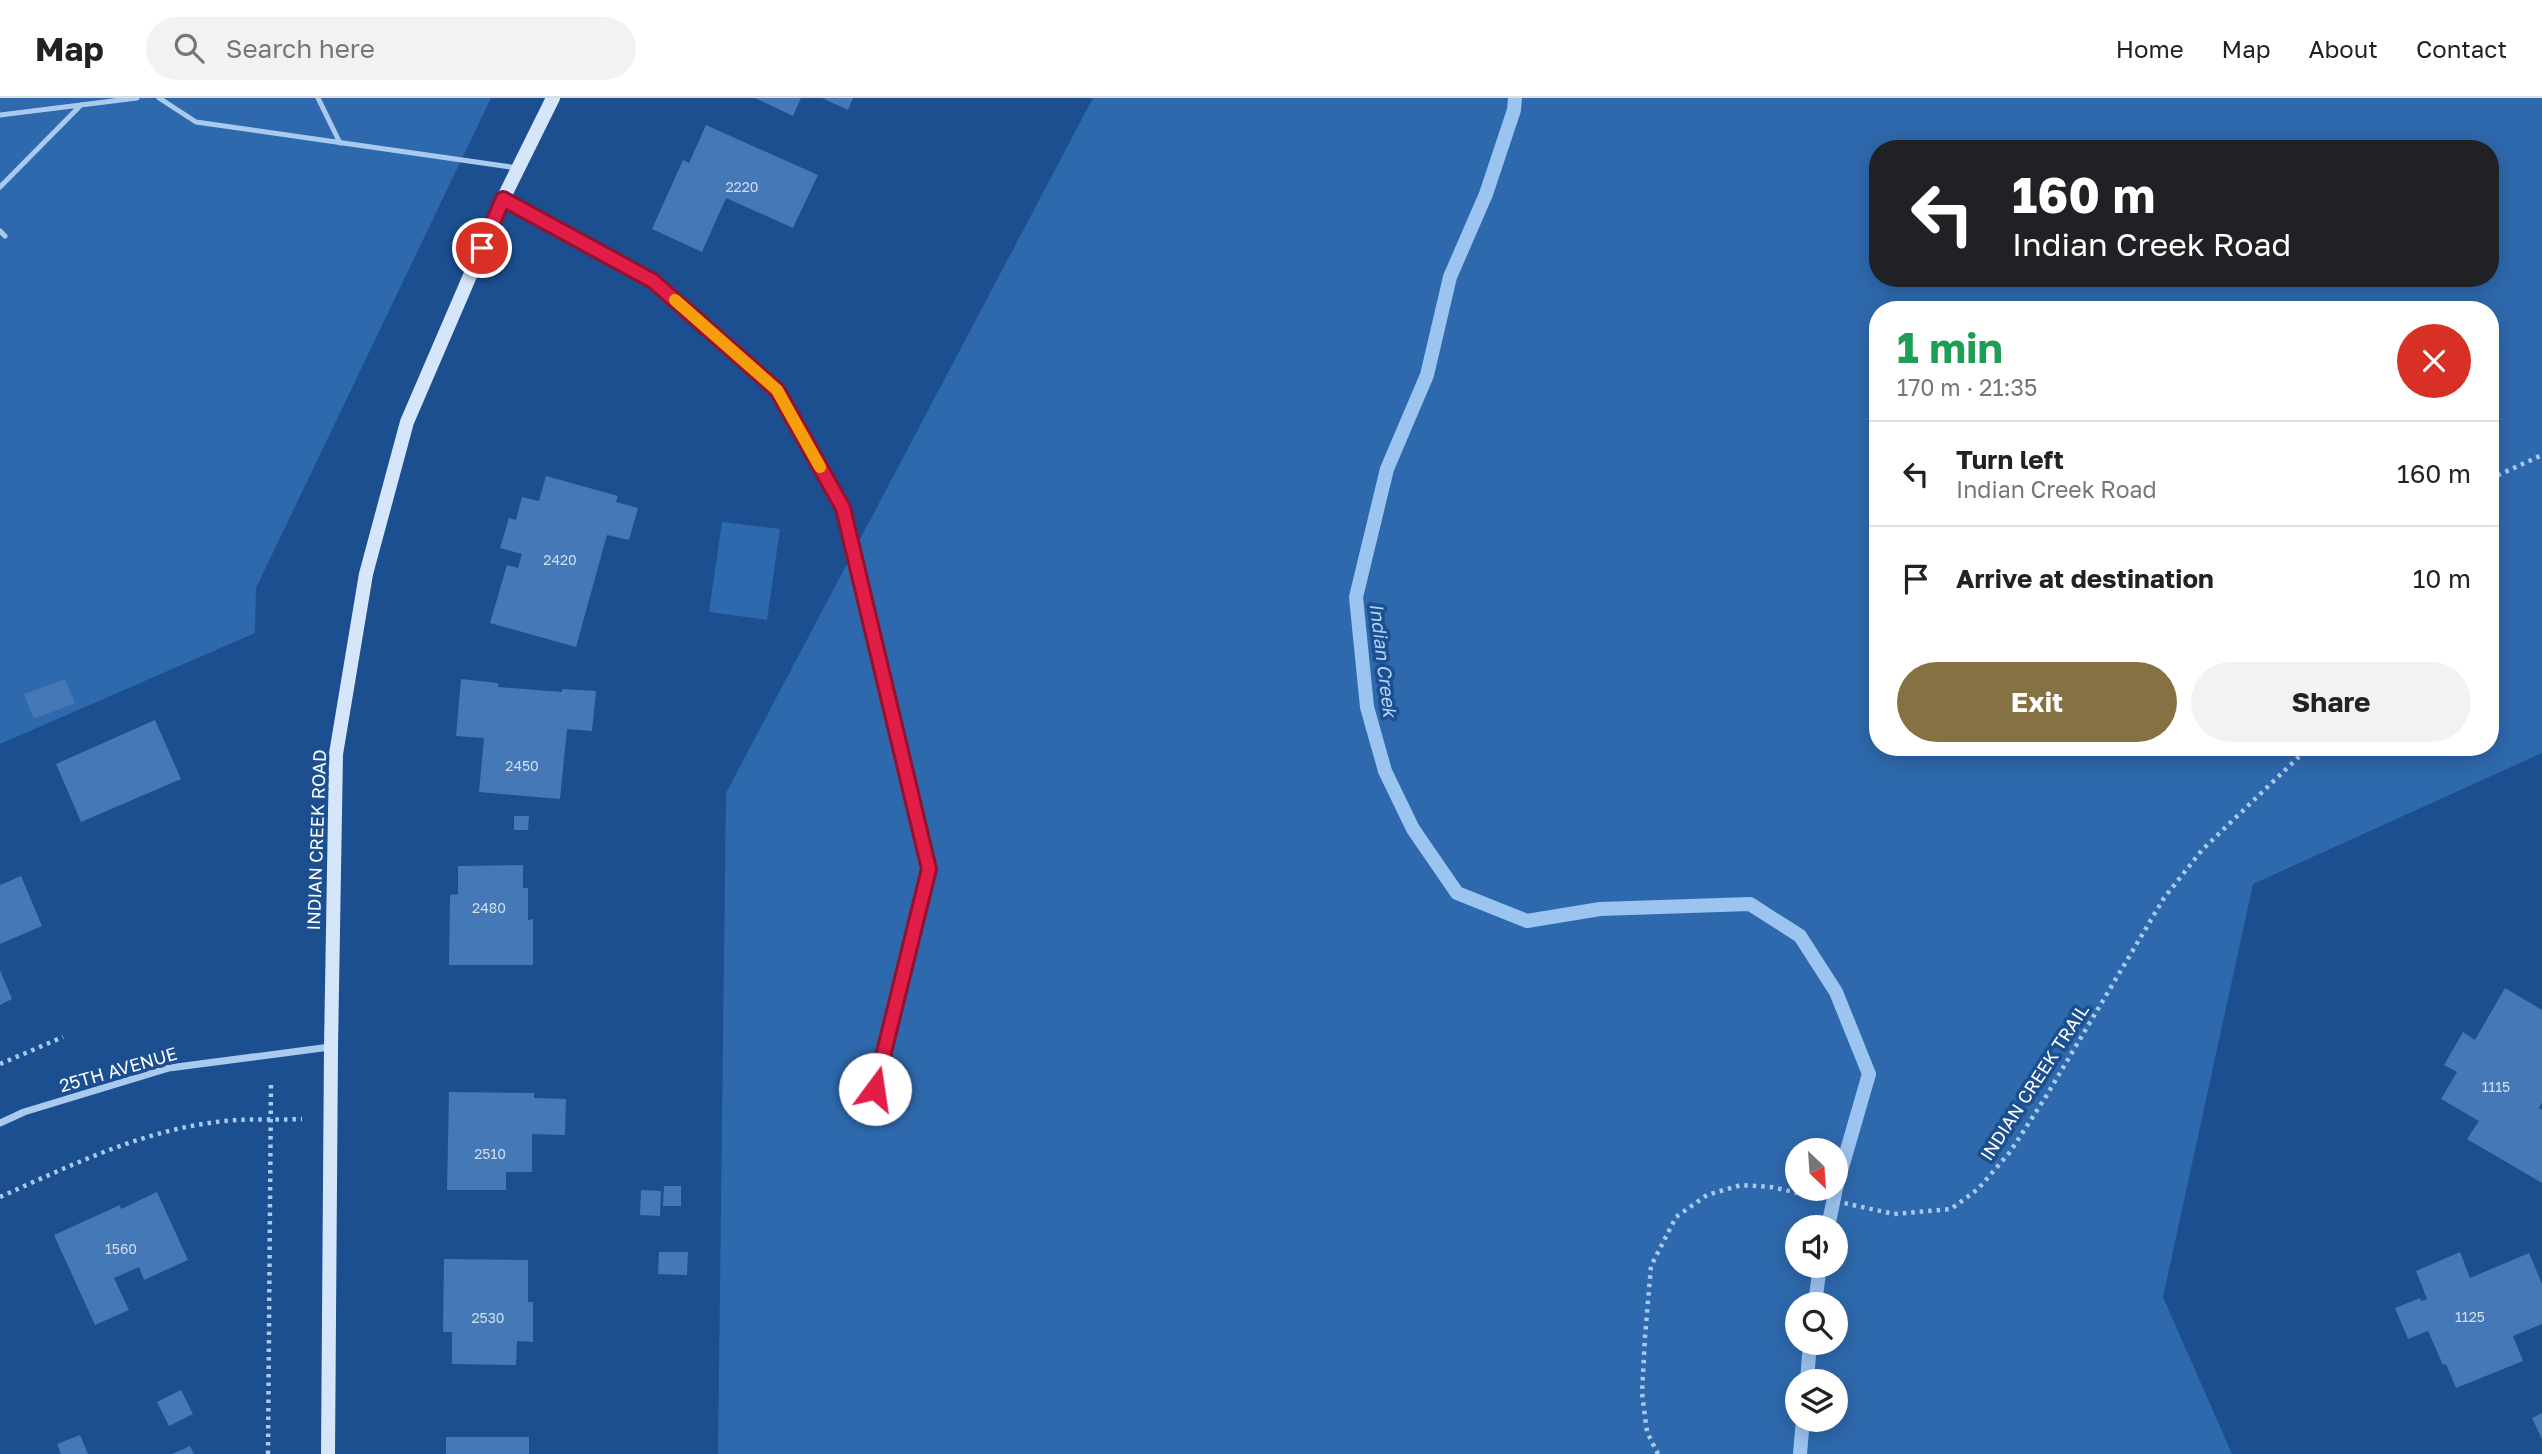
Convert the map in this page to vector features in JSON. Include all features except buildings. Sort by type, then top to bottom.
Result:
[{"type":"street","name":"INDIAN CREEK ROAD","points":[[328,1454],[336,754],[366,575],[407,422],[503,199],[553,98]]},
{"type":"street","name":"25TH AVENUE","points":[[0,1123],[24,1112],[169,1068],[331,1047]]},
{"type":"lane","points":[[0,115],[137,98]]},
{"type":"lane","points":[[159,98],[196,122],[518,168]]},
{"type":"lane","points":[[318,98],[340,143]]},
{"type":"lane","points":[[0,187],[81,105]]},
{"type":"lane","points":[[503,199],[653,281],[777,390],[843,508],[929,869],[875,1089]]},
{"type":"path","points":[[2499,475],[2542,455]]},
{"type":"path","name":"INDIAN CREEK TRAIL","points":[[1658,1454],[1647,1432],[1642,1393],[1651,1266],[1676,1217],[1707,1195],[1741,1185],[1771,1188],[1894,1214],[1951,1209],[1978,1189],[2010,1153],[2164,898],[2202,850],[2300,756]]},
{"type":"path","points":[[0,1064],[63,1037]]},
{"type":"path","points":[[268,1454],[271,1054]]},
{"type":"path","points":[[0,1197],[127,1143],[207,1124],[237,1120],[331,1118]]},
{"type":"shaded area","points":[[0,98],[491,98],[256,588],[255,633],[0,744]]},
{"type":"shaded area","points":[[1093,98],[2542,98],[2542,753],[2253,884],[2163,1297],[2232,1454],[718,1454],[726,793]]},
{"type":"shaded area","points":[[722,522],[780,529],[767,620],[709,612]]},
{"type":"waterway","name":"Indian Creek","points":[[1515,98],[1514,110],[1486,194],[1450,277],[1427,375],[1387,469],[1356,597],[1367,707],[1385,771],[1413,829],[1457,893],[1527,921],[1600,909],[1750,904],[1800,936],[1836,992],[1869,1074],[1848,1147]]},
{"type":"waterway","name":"Indian Creek","points":[[1830,1215],[1833,1201]]},
{"type":"waterway","name":"Indian Creek","points":[[1817,1292],[1818,1278]]},
{"type":"waterway","name":"Indian Creek","points":[[1808,1369],[1809,1355]]},
{"type":"waterway","name":"Indian Creek","points":[[1800,1454],[1802,1432]]},
{"type":"slow traffic","points":[[675,300],[777,390],[820,467]]},
{"type":"route","points":[[482,248],[503,199],[653,281],[777,390],[843,508],[929,869],[875,1089]]}]
